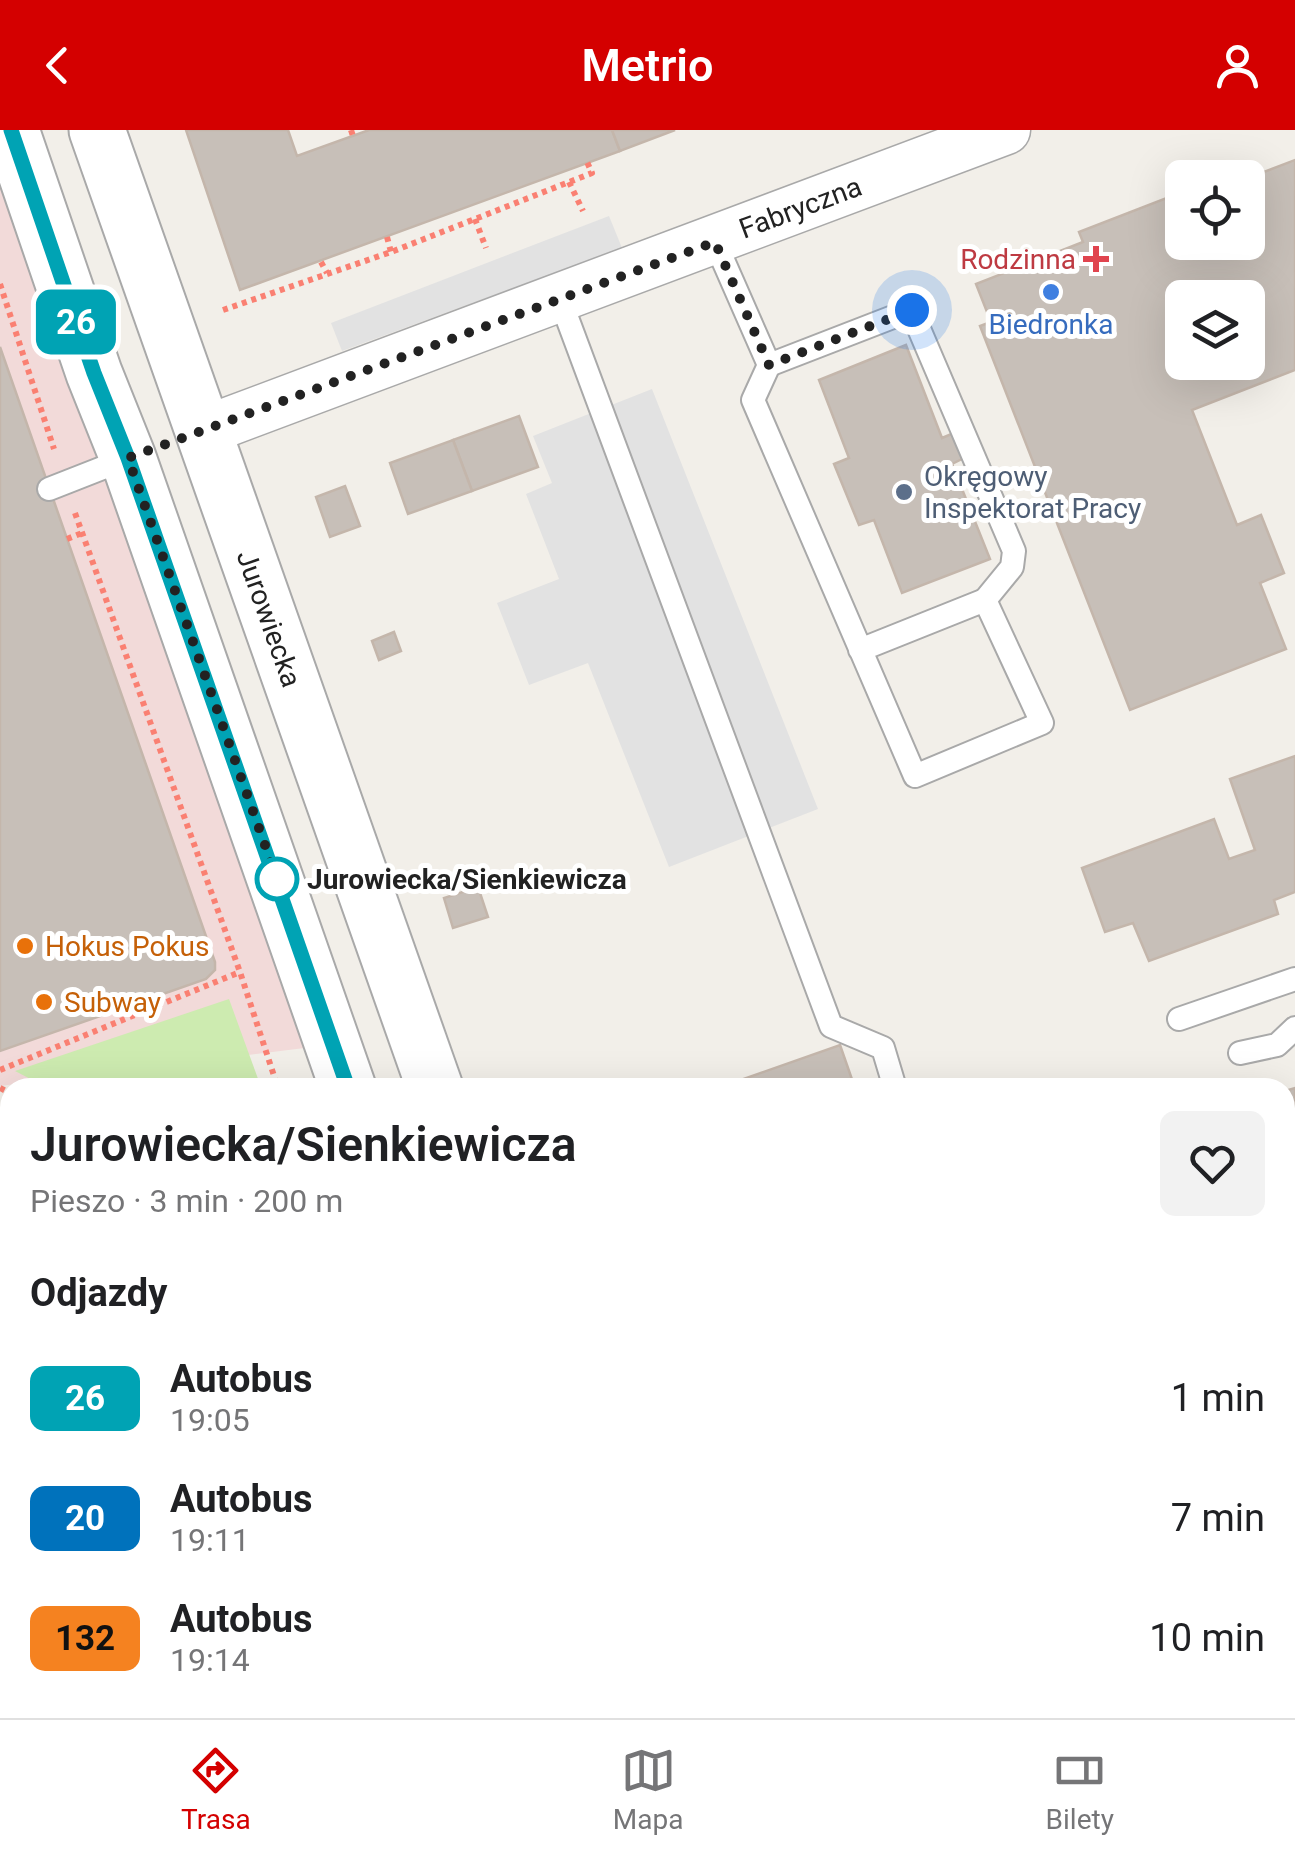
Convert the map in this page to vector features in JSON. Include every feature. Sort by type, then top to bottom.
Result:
[{"type":"street","name":"Fabryczna","points":[[201,432],[1006,130]]},
{"type":"street","name":"Jurowiecka","points":[[345,1078],[128,458],[9,141],[100,139],[431,1078]]},
{"type":"street","points":[[128,458],[201,432]]},
{"type":"street","points":[[322,1009],[395,976]]},
{"type":"lane","points":[[715,242],[769,365]]},
{"type":"lane","points":[[560,299],[831,1026],[883,1048],[891,1078]]},
{"type":"lane","points":[[860,650],[985,600],[1012,566],[1014,551],[912,310],[769,365],[752,400],[860,650],[915,776],[1042,724],[985,600]]},
{"type":"lane","points":[[49,489],[128,458]]},
{"type":"lane","points":[[1179,1019],[1295,979]]},
{"type":"lane","points":[[1240,1053],[1276,1045],[1295,1028]]},
{"type":"path","points":[[223,310],[391,252],[592,173],[586,162]]},
{"type":"path","points":[[569,182],[584,211]]},
{"type":"path","points":[[474,220],[486,248]]},
{"type":"path","points":[[387,237],[391,252]]},
{"type":"path","points":[[321,262],[327,274]]},
{"type":"path","points":[[0,284],[35,392]]},
{"type":"path","points":[[67,539],[82,533],[275,1078]]},
{"type":"path","points":[[0,1070],[240,972]]},
{"type":"shaded area","points":[[0,150],[329,1045],[64,1078],[0,1078]]},
{"type":"shaded area","points":[[609,216],[622,248],[342,351],[331,323]]},
{"type":"shaded area","points":[[652,389],[818,809],[669,867],[588,663],[529,685],[497,603],[559,579],[526,494],[552,483],[533,436]]},
{"type":"green space","points":[[229,999],[258,1078],[29,1078],[15,1071]]},
{"type":"building","points":[[186,130],[288,130],[297,156],[369,130],[612,130],[620,151],[240,290]]},
{"type":"building","points":[[612,130],[675,130],[620,151]]},
{"type":"building","points":[[1295,160],[1295,370],[1192,410],[1237,525],[1261,515],[1284,573],[1260,583],[1286,649],[1130,710],[980,326],[991,322],[976,284],[1083,242],[1079,232],[1165,199],[1165,260],[1265,260],[1265,171]]},
{"type":"building","name":"Okręgowy Inspektorat Pracy","points":[[906,345],[942,438],[954,433],[964,458],[952,464],[990,559],[902,593],[874,520],[859,525],[834,464],[849,458],[819,380]]},
{"type":"building","points":[[0,347],[215,970],[206,979],[0,1051]]},
{"type":"building","points":[[519,416],[538,467],[472,491],[453,440]]},
{"type":"building","points":[[453,440],[472,491],[408,514],[390,463]]},
{"type":"building","points":[[345,486],[360,526],[330,537],[316,497]]},
{"type":"building","points":[[394,632],[401,651],[379,660],[372,641]]},
{"type":"building","points":[[1295,756],[1295,892],[1274,900],[1278,914],[1149,961],[1133,923],[1105,932],[1082,868],[1214,819],[1229,859],[1255,850],[1230,779]]},
{"type":"building","points":[[478,887],[488,917],[453,928],[444,898]]},
{"type":"building","points":[[840,1045],[852,1078],[746,1078]]},
{"type":"bus line","name":"26","points":[[11,130],[345,1078]]},
{"type":"place","name":"Rodzinna","points":[[1096,259]]},
{"type":"place","name":"Biedronka","points":[[1051,292]]},
{"type":"place","name":"Okręgowy Inspektorat Pracy","points":[[904,492]]},
{"type":"place","name":"Jurowiecka/Sienkiewicza","points":[[277,879]]},
{"type":"place","name":"Hokus Pokus","points":[[25,946]]},
{"type":"place","name":"Subway","points":[[44,1002]]},
{"type":"route","points":[[277,879],[128,458],[715,242],[769,365],[912,310]]}]
